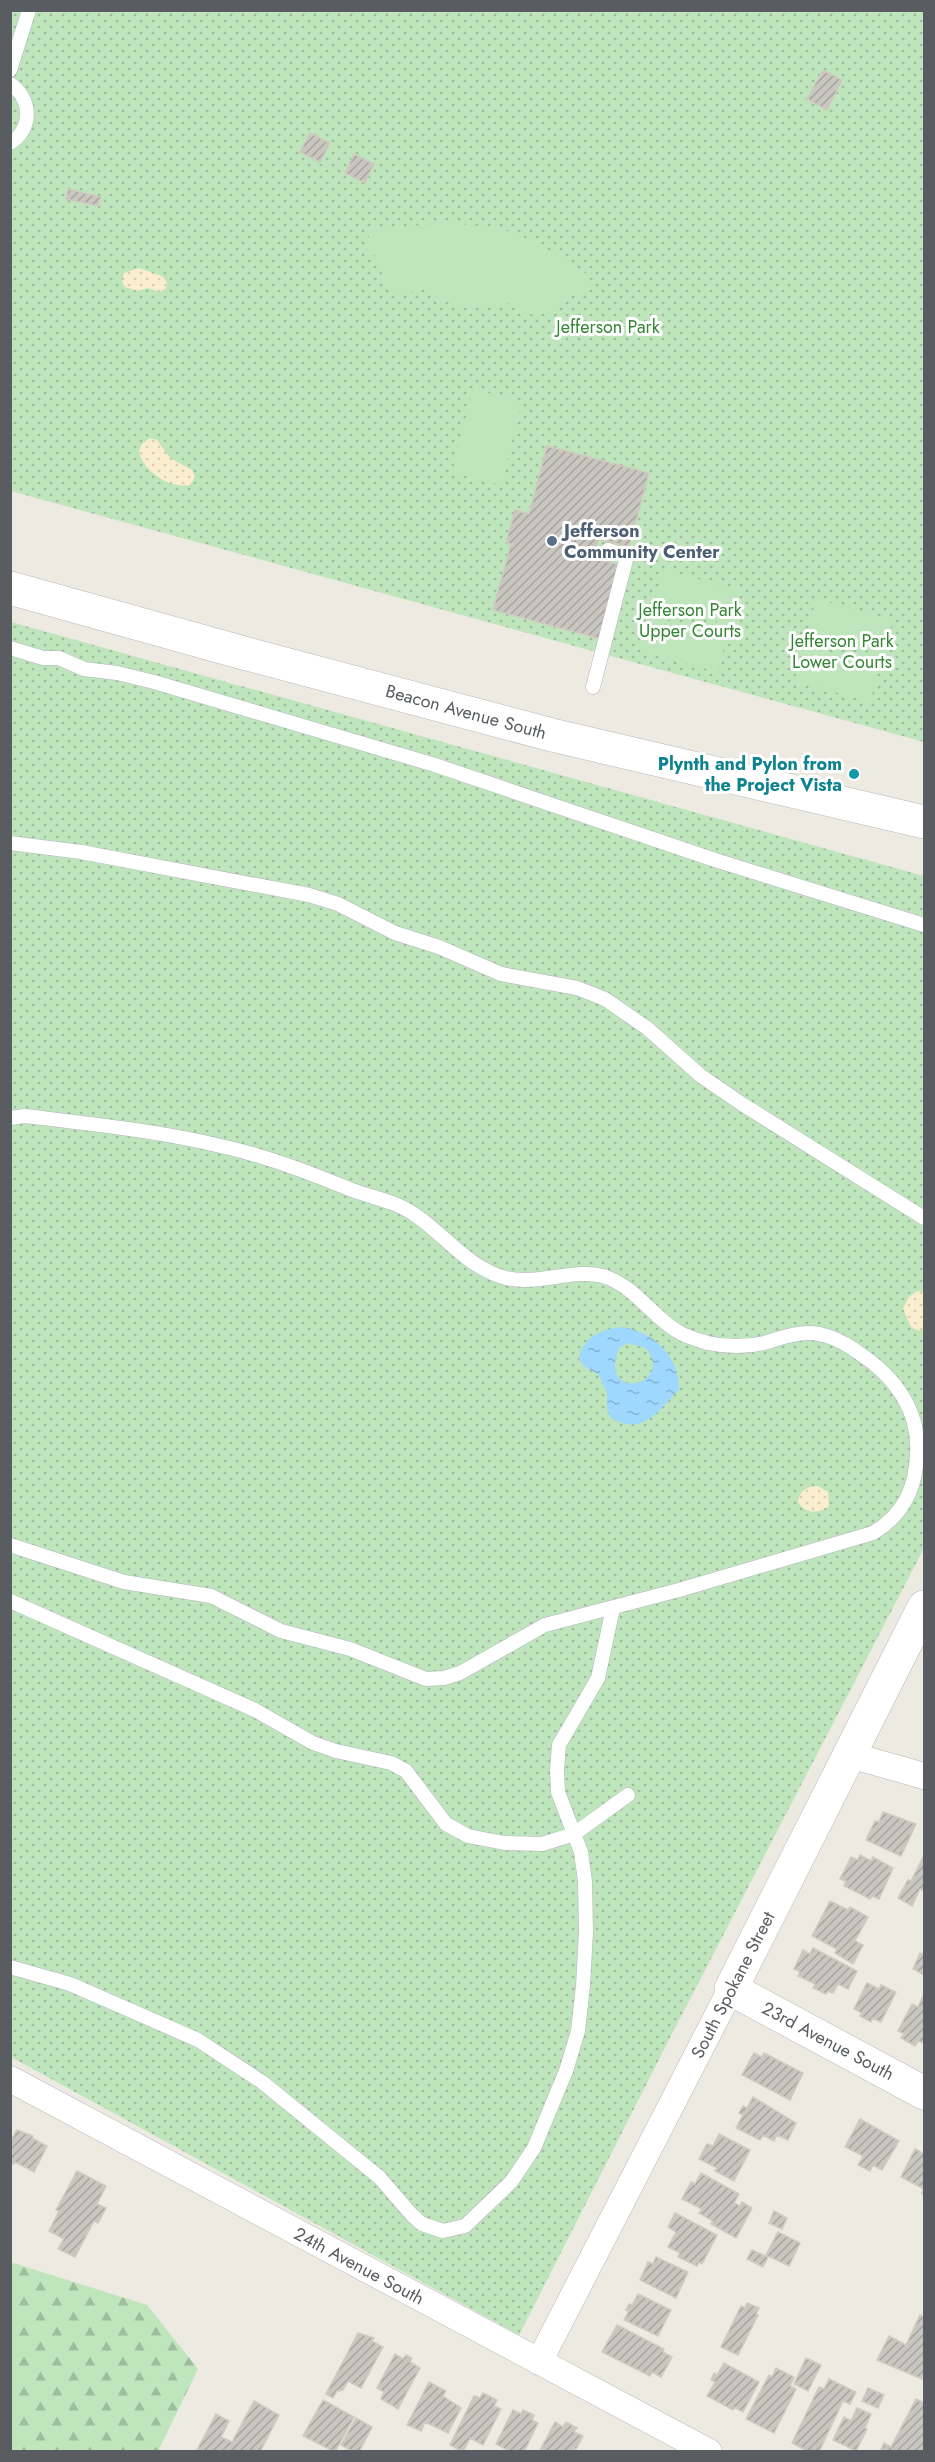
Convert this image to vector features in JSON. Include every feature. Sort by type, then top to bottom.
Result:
[{"type":"main road","name":"Beacon Avenue South","points":[[10,588],[552,735],[924,822]]},
{"type":"main road","name":"South Spokane Street","points":[[731,1989],[924,1607]]},
{"type":"main road","name":"23rd Avenue South","points":[[731,1989],[924,2093]]},
{"type":"street","points":[[850,1755],[924,1776]]},
{"type":"street","name":"South Spokane Street","points":[[539,2362],[731,1989]]},
{"type":"street","name":"24th Avenue South","points":[[10,2079],[709,2451]]},
{"type":"lane","points":[[10,70],[29,10]]},
{"type":"lane","points":[[10,84],[24,97],[27,108],[27,119],[23,130],[10,143]]},
{"type":"lane","points":[[593,687],[627,556],[608,550]]},
{"type":"lane","points":[[10,648],[43,658],[59,658],[84,669],[146,680],[435,765],[715,860],[924,925]]},
{"type":"lane","points":[[10,843],[81,852],[309,895],[338,904],[395,933],[439,947],[501,974],[577,988],[605,999],[647,1028],[701,1076],[924,1218]]},
{"type":"lane","points":[[10,1118],[25,1116],[175,1136],[227,1147],[283,1163],[416,1214],[467,1259],[487,1271],[506,1278],[523,1280],[591,1274],[602,1276],[630,1290],[676,1331],[690,1337],[729,1347],[762,1343],[789,1335],[808,1333],[826,1335],[846,1344],[887,1374],[899,1389],[911,1415],[918,1444],[917,1468],[912,1489],[903,1507],[891,1521],[873,1533],[613,1608],[545,1625],[460,1673],[444,1678],[426,1679],[350,1649],[281,1631],[211,1596],[124,1582],[10,1545]]},
{"type":"lane","points":[[10,1601],[255,1710],[313,1743],[336,1751],[391,1763],[406,1771],[446,1824],[468,1836],[504,1843],[542,1844],[574,1834],[628,1795]]},
{"type":"lane","points":[[10,1967],[70,1984],[173,2028],[216,2050],[262,2082],[379,2176],[422,2224],[432,2229],[453,2230],[465,2226],[511,2182],[534,2148],[566,2071],[578,2031],[584,1986],[585,1881],[581,1852],[558,1792],[559,1745],[598,1678],[613,1608]]},
{"type":"green space","name":"Jefferson Park","points":[[10,11],[924,11],[924,742],[11,491]]},
{"type":"green space","points":[[444,223],[497,227],[537,242],[590,276],[586,293],[568,296],[559,306],[536,315],[523,312],[511,304],[474,308],[460,306],[440,299],[421,288],[403,295],[389,286],[382,276],[379,261],[366,246],[374,229]]},
{"type":"green space","points":[[473,389],[522,402],[501,485],[452,472]]},
{"type":"green space","points":[[664,570],[739,590],[730,625],[654,604]]},
{"type":"green space","points":[[816,599],[893,620],[883,655],[807,634]]},
{"type":"green space","points":[[651,616],[727,637],[717,672],[641,651]]},
{"type":"green space","points":[[11,622],[924,876],[924,1548],[519,2335],[11,2057]]},
{"type":"green space","points":[[804,646],[880,667],[870,702],[794,681]]},
{"type":"green space","points":[[10,2262],[147,2305],[198,2369],[158,2451],[11,2451]]},
{"type":"sand","points":[[139,268],[162,276],[167,282],[166,288],[160,292],[148,288],[137,291],[125,287],[122,281],[124,273]]},
{"type":"sand","points":[[150,438],[157,440],[170,458],[192,470],[195,477],[190,485],[174,484],[151,472],[139,451],[142,444]]},
{"type":"sand","points":[[917,1291],[924,1292],[924,1329],[919,1331],[911,1327],[903,1309],[908,1298]]},
{"type":"sand","points":[[818,1486],[828,1492],[829,1506],[812,1512],[804,1509],[798,1502],[800,1495],[807,1488]]},
{"type":"water","points":[[615,1328],[633,1329],[654,1340],[669,1356],[678,1377],[679,1389],[657,1413],[641,1423],[622,1423],[610,1417],[607,1409],[607,1393],[599,1375],[584,1366],[579,1359],[584,1345],[589,1340],[600,1332]],"holes":[[[628,1343],[646,1348],[653,1361],[651,1372],[645,1379],[636,1383],[626,1383],[618,1377],[615,1366],[619,1348]]]},
{"type":"building","points":[[823,70],[842,80],[827,110],[807,99]]},
{"type":"building","points":[[310,133],[330,143],[320,162],[300,152]]},
{"type":"building","points":[[354,154],[374,164],[365,183],[345,173]]},
{"type":"building","points":[[68,189],[101,197],[98,206],[66,199]]},
{"type":"building","name":"Jefferson Community Center","points":[[547,446],[649,473],[629,547],[599,539],[593,558],[620,565],[601,639],[493,610],[511,544],[506,543],[515,510],[529,514]]},
{"type":"building","points":[[883,1812],[916,1824],[901,1856],[866,1840],[875,1821],[879,1822]]},
{"type":"building","points":[[860,1855],[871,1861],[873,1857],[893,1868],[879,1899],[872,1896],[870,1899],[844,1886],[846,1881],[840,1879],[851,1857],[858,1860]]},
{"type":"building","points":[[924,1855],[924,1891],[920,1889],[912,1906],[898,1898],[908,1880],[911,1881]]},
{"type":"building","points":[[830,1901],[848,1910],[850,1907],[868,1917],[855,1941],[863,1945],[853,1964],[835,1953],[837,1949],[812,1936]]},
{"type":"building","points":[[813,1948],[857,1971],[848,1989],[838,1984],[833,1993],[828,1991],[826,1994],[813,1988],[815,1984],[798,1976],[800,1972],[794,1969],[803,1950],[810,1954]]},
{"type":"building","points":[[920,1953],[924,1955],[924,1975],[913,1969]]},
{"type":"building","points":[[867,1983],[879,1989],[881,1985],[896,1992],[881,2022],[872,2018],[871,2022],[860,2016],[862,2013],[854,2009]]},
{"type":"building","points":[[924,1994],[924,2043],[918,2041],[915,2046],[901,2038],[904,2034],[898,2031],[912,2004],[918,2007]]},
{"type":"building","points":[[754,2053],[762,2057],[764,2053],[803,2073],[790,2100],[742,2075]]},
{"type":"building","points":[[753,2097],[796,2123],[788,2140],[777,2135],[774,2141],[763,2135],[760,2140],[736,2128],[743,2115],[739,2113],[743,2106],[747,2108]]},
{"type":"building","points":[[860,2119],[899,2141],[882,2170],[873,2165],[870,2171],[858,2165],[863,2156],[845,2147]]},
{"type":"building","points":[[17,2130],[33,2136],[32,2138],[47,2146],[34,2172],[15,2162],[10,2163],[10,2142]]},
{"type":"building","points":[[719,2134],[750,2150],[734,2181],[715,2171],[717,2168],[699,2159],[707,2144],[713,2146]]},
{"type":"building","points":[[915,2149],[924,2154],[924,2189],[901,2177]]},
{"type":"building","points":[[77,2171],[106,2186],[97,2204],[106,2208],[98,2223],[94,2221],[75,2257],[58,2249],[64,2239],[49,2231],[59,2211],[56,2210]]},
{"type":"building","points":[[701,2173],[739,2194],[734,2203],[740,2206],[742,2202],[752,2208],[736,2238],[711,2224],[713,2221],[699,2213],[702,2209],[682,2199],[691,2182],[695,2184]]},
{"type":"building","points":[[774,2211],[787,2218],[782,2229],[769,2223]]},
{"type":"building","points":[[675,2213],[717,2235],[702,2264],[699,2262],[697,2266],[678,2257],[680,2253],[668,2247],[676,2232],[668,2227]]},
{"type":"building","points":[[778,2232],[800,2243],[789,2266],[766,2255]]},
{"type":"building","points":[[752,2250],[768,2257],[763,2267],[747,2259]]},
{"type":"building","points":[[656,2257],[688,2272],[676,2298],[640,2280],[648,2262],[653,2264]]},
{"type":"building","points":[[638,2294],[671,2310],[658,2336],[624,2320],[629,2311],[626,2310],[629,2304],[632,2305]]},
{"type":"building","points":[[747,2303],[759,2308],[756,2314],[758,2315],[738,2355],[721,2347],[741,2306],[745,2308]]},
{"type":"building","points":[[920,2315],[924,2317],[924,2374],[922,2379],[877,2360],[889,2336],[906,2345]]},
{"type":"building","points":[[617,2325],[664,2349],[663,2352],[672,2357],[661,2377],[652,2372],[650,2376],[602,2352]]},
{"type":"building","points":[[358,2333],[374,2338],[372,2341],[383,2347],[361,2388],[348,2381],[343,2390],[337,2391],[333,2398],[326,2394]]},
{"type":"building","points":[[395,2354],[403,2359],[406,2355],[412,2358],[410,2362],[420,2368],[398,2409],[381,2399],[384,2392],[377,2388]]},
{"type":"building","points":[[806,2358],[821,2365],[808,2391],[794,2384]]},
{"type":"building","points":[[724,2363],[759,2382],[743,2412],[734,2407],[733,2410],[707,2396],[715,2382],[711,2380],[714,2373],[717,2375]]},
{"type":"building","points":[[776,2368],[794,2377],[790,2386],[796,2389],[774,2433],[746,2419],[769,2375],[772,2377]]},
{"type":"building","points":[[829,2379],[856,2392],[850,2404],[843,2401],[819,2452],[809,2452],[792,2443],[819,2387],[824,2389]]},
{"type":"building","points":[[429,2382],[446,2391],[443,2396],[461,2408],[448,2433],[425,2422],[421,2431],[407,2425]]},
{"type":"building","points":[[868,2388],[884,2395],[878,2408],[862,2401]]},
{"type":"building","points":[[483,2393],[497,2400],[494,2406],[501,2409],[483,2445],[470,2438],[463,2452],[450,2445],[474,2396],[480,2398]]},
{"type":"building","points":[[916,2399],[924,2403],[924,2452],[880,2452],[884,2443],[891,2447]]},
{"type":"building","points":[[323,2400],[354,2417],[335,2452],[303,2436]]},
{"type":"building","points":[[254,2401],[279,2415],[260,2452],[196,2452],[216,2414],[229,2421],[221,2437],[232,2442]]},
{"type":"building","points":[[857,2408],[871,2414],[865,2428],[867,2429],[856,2451],[833,2440],[844,2417],[851,2421]]},
{"type":"building","points":[[513,2410],[521,2414],[523,2410],[534,2415],[532,2420],[538,2423],[524,2452],[511,2452],[496,2444]]},
{"type":"building","points":[[356,2418],[372,2427],[359,2452],[354,2452],[341,2445]]},
{"type":"building","points":[[555,2422],[563,2427],[566,2422],[577,2428],[574,2432],[583,2436],[572,2452],[539,2452]]},
{"type":"place","name":"Jefferson Community Center","points":[[552,541]]},
{"type":"place","name":"Plynth and Pylon from the Project Vista","points":[[854,774]]},
{"type":"park label","name":"Jefferson Park Upper Courts","points":[[690,620]]},
{"type":"park label","name":"Jefferson Park Lower Courts","points":[[842,651]]}]
